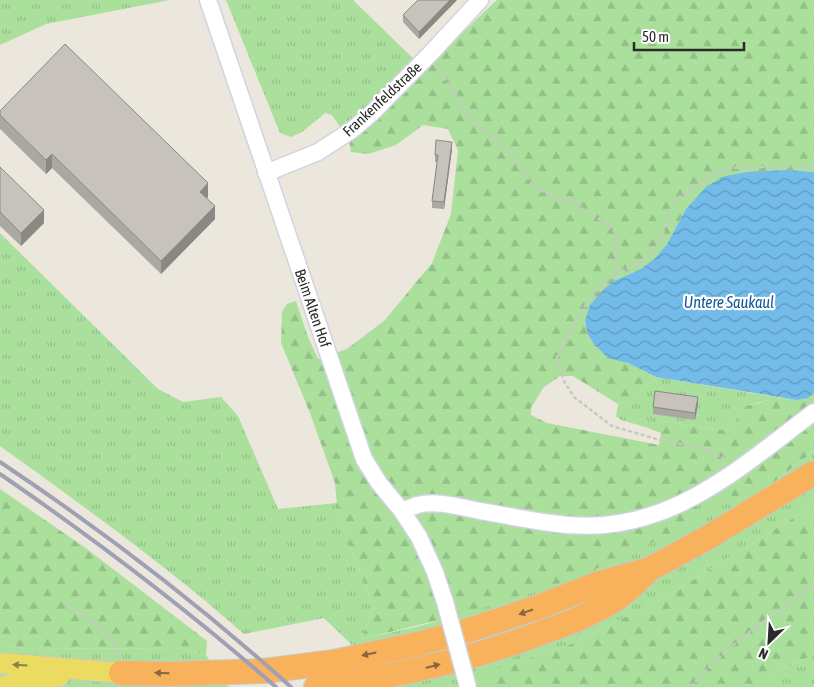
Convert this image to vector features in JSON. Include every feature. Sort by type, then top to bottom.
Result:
[{"type":"highway","points":[[316,687],[420,669],[500,649],[564,625],[618,597],[650,569],[707,538],[814,473]]},
{"type":"highway","points":[[121,672],[204,673],[264,671],[334,662],[463,632],[536,608],[597,584],[650,569]]},
{"type":"main road","points":[[0,663],[121,672]]},
{"type":"main road","points":[[3,687],[50,676],[121,672]]},
{"type":"street","name":"Beim Alten Hof","points":[[208,0],[364,459],[379,483],[420,537],[445,602],[468,687]]},
{"type":"street","name":"Frankenfeldstraße","points":[[266,173],[318,152],[352,130],[372,113],[480,0]]},
{"type":"street","points":[[402,511],[416,505],[446,504],[554,524],[592,526],[621,522],[665,511],[700,495],[814,412]]},
{"type":"path","points":[[430,54],[468,114],[513,156],[532,184],[551,197],[572,202],[604,222],[617,234],[616,274]]},
{"type":"path","points":[[738,469],[726,460],[702,448],[662,441],[612,426],[574,397],[564,381],[557,357],[582,310],[600,287],[616,274],[641,262],[660,241],[674,201],[708,177],[729,168],[814,167]]},
{"type":"path","points":[[691,687],[712,664],[735,644],[814,584]]},
{"type":"path","points":[[64,604],[101,627],[115,642],[119,653],[121,672]]},
{"type":"green space","points":[[0,0],[170,0],[46,24],[0,45]]},
{"type":"green space","points":[[226,0],[353,0],[424,69],[349,140],[332,115],[325,113],[302,132],[291,137],[280,133]]},
{"type":"green space","points":[[497,0],[814,0],[814,172],[788,170],[686,209],[667,244],[655,258],[641,269],[614,281],[585,320],[587,333],[593,343],[608,357],[628,363],[656,377],[628,402],[618,404],[573,376],[560,376],[543,388],[531,408],[531,415],[547,423],[659,445],[661,433],[645,427],[647,421],[654,420],[724,430],[734,424],[745,406],[768,400],[770,396],[798,399],[814,393],[814,451],[765,489],[740,499],[730,495],[727,484],[694,491],[698,511],[687,526],[590,571],[550,587],[496,604],[361,639],[374,607],[338,516],[335,483],[310,413],[281,343],[282,312],[287,304],[296,301],[308,337],[318,359],[347,349],[385,320],[432,263],[451,214],[458,150],[448,129],[423,125],[396,145],[368,154],[351,152],[349,140]]},
{"type":"green space","points":[[0,233],[158,389],[183,402],[221,397],[238,416],[278,509],[337,503],[338,516],[374,607],[361,639],[420,626],[577,576],[625,554],[694,491],[707,482],[765,489],[814,451],[814,505],[664,598],[569,645],[479,676],[480,687],[386,687],[357,650],[324,618],[244,634],[155,560],[0,446]]},
{"type":"green space","points":[[656,377],[770,396],[768,400],[745,406],[734,424],[724,430],[654,420],[647,421],[645,427],[621,420],[616,416],[618,404],[628,402]]},
{"type":"green space","points":[[0,489],[87,549],[207,641],[206,655],[177,648],[27,649],[0,645]]},
{"type":"green space","points":[[814,505],[814,655],[782,669],[763,684],[763,687],[480,687],[478,676],[569,645],[664,598]]},
{"type":"green space","points":[[0,645],[27,649],[177,648],[206,655],[229,687],[0,687]]},
{"type":"green space","points":[[814,655],[814,687],[763,687],[763,684],[782,669]]},
{"type":"water","name":"Untere Saukaul","points":[[788,170],[814,172],[814,393],[808,398],[797,400],[656,377],[628,363],[608,358],[593,343],[587,333],[585,320],[590,305],[614,281],[641,269],[655,258],[667,244],[686,209],[707,186],[725,176],[747,172]]},
{"type":"building","points":[[418,0],[450,0],[419,32],[403,15]]},
{"type":"building","points":[[65,44],[208,183],[200,192],[215,206],[161,261],[52,154],[46,160],[0,115],[0,111]]},
{"type":"building","points":[[436,140],[452,142],[444,202],[432,201],[438,155],[435,155]]},
{"type":"building","points":[[0,167],[44,210],[21,233],[0,212]]},
{"type":"building","points":[[655,391],[698,397],[695,413],[653,407]]},
{"type":"railway","points":[[0,462],[76,514],[150,569],[291,687]]},
{"type":"railway","points":[[0,474],[71,524],[141,577],[210,631],[276,687]]}]
